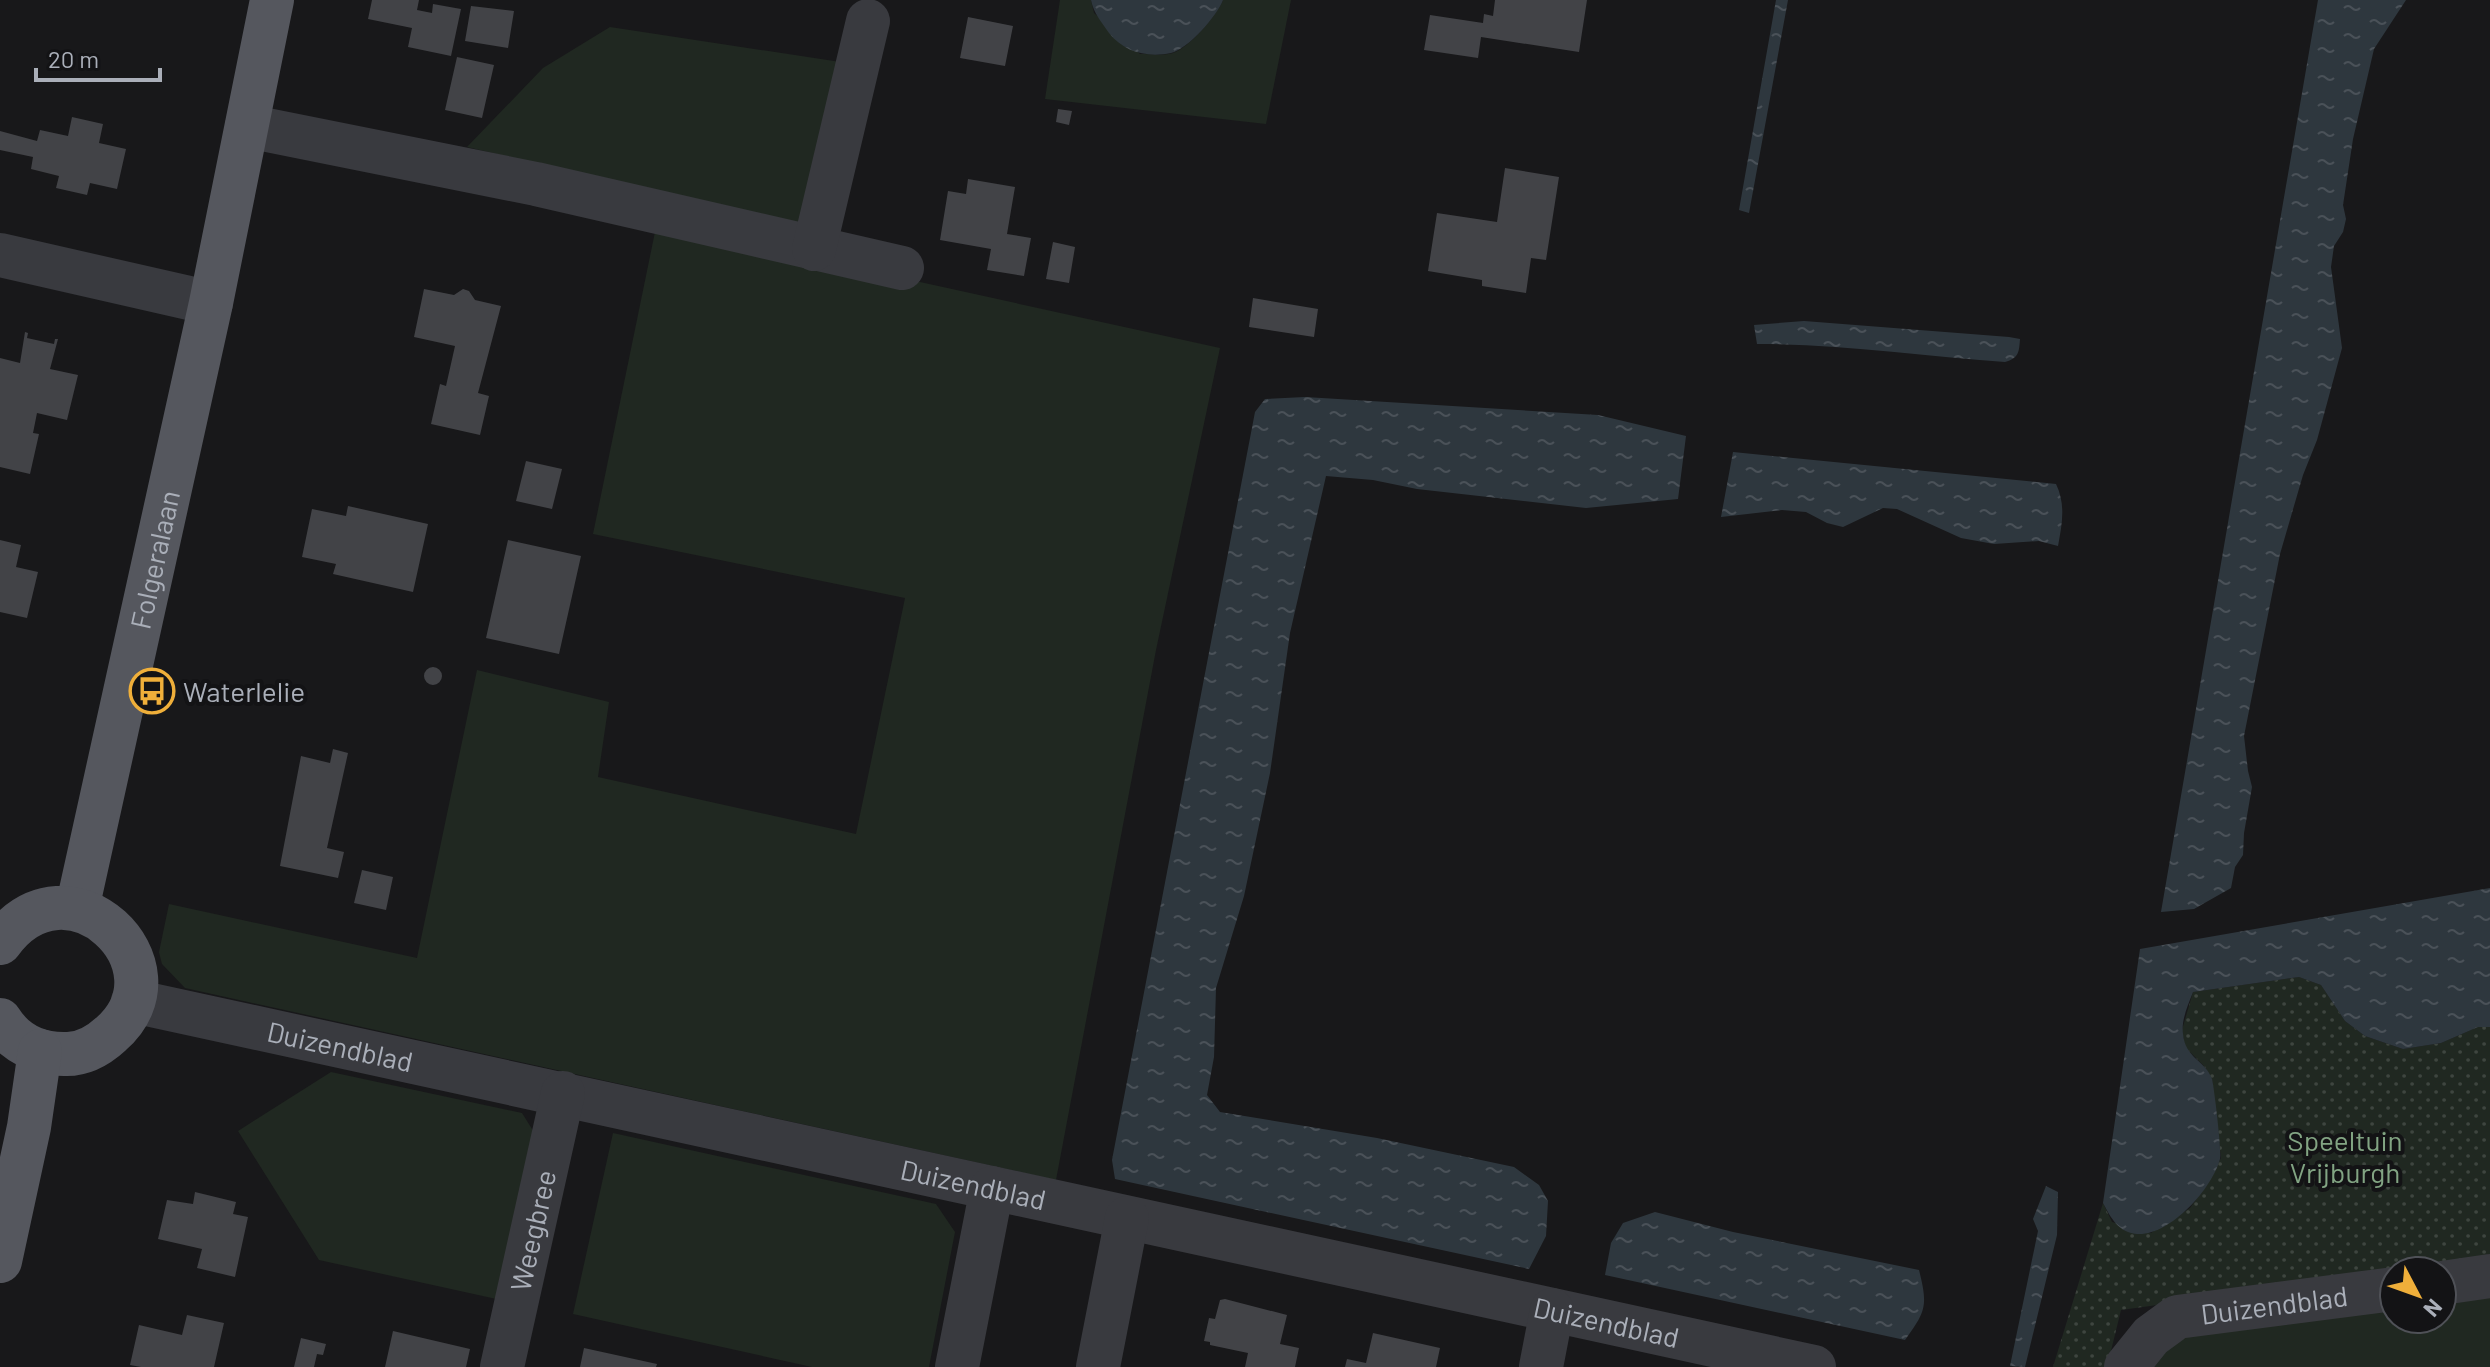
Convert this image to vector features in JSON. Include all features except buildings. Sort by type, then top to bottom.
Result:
[{"type":"main road","name":"Folgeralaan","points":[[77,909],[211,303],[272,0]]},
{"type":"main road","points":[[0,943],[11,928],[30,915],[53,908],[77,909],[99,917],[117,932],[130,953],[135,977],[133,1001],[120,1026],[98,1046],[70,1054],[40,1051],[21,1043],[0,1020]]},
{"type":"main road","points":[[0,1261],[29,1127],[40,1051]]},
{"type":"street","points":[[814,249],[868,21]]},
{"type":"street","points":[[247,126],[536,184],[902,268]]},
{"type":"street","points":[[0,255],[211,303]]},
{"type":"street","name":"Duizendblad","points":[[133,1001],[1814,1367]]},
{"type":"street","name":"Weegbree","points":[[502,1367],[563,1093]]},
{"type":"street","points":[[957,1367],[992,1188]]},
{"type":"street","points":[[1098,1367],[1127,1218]]},
{"type":"street","points":[[2458,1281],[2490,1276]]},
{"type":"street","name":"Duizendblad","points":[[2126,1367],[2151,1336],[2177,1317],[2378,1291]]},
{"type":"street","points":[[1541,1367],[1552,1310]]},
{"type":"green space","points":[[1060,0],[1091,0],[1094,13],[1140,54],[1161,55],[1173,53],[1187,45],[1209,22],[1223,0],[1291,0],[1266,124],[1045,99]]},
{"type":"green space","points":[[610,27],[847,63],[797,255],[1220,348],[1156,650],[1056,1180],[185,988],[162,964],[159,952],[169,904],[417,958],[477,670],[609,702],[598,777],[856,834],[905,598],[593,534],[663,193],[467,147],[543,68]]},
{"type":"green space","name":"Speeltuin Vrijburgh","points":[[2299,977],[2321,985],[2345,1021],[2365,1036],[2403,1049],[2441,1043],[2478,1027],[2490,1027],[2490,1259],[2458,1263],[2458,1255],[2378,1255],[2378,1274],[2121,1310],[2107,1367],[2053,1367],[2103,1203],[2112,1222],[2151,1233],[2190,1208],[2221,1158],[2212,1080],[2205,1067],[2185,1047],[2182,1030],[2193,992]]},
{"type":"green space","points":[[331,1072],[522,1113],[537,1137],[501,1300],[319,1260],[238,1131]]},
{"type":"green space","points":[[613,1133],[936,1204],[955,1232],[929,1367],[812,1367],[573,1314]]},
{"type":"green space","points":[[2490,1292],[2490,1367],[2149,1367],[2181,1334],[2378,1307],[2378,1335],[2458,1335],[2458,1297]]},
{"type":"water","points":[[1091,0],[1223,0],[1193,39],[1171,53],[1153,55],[1129,49],[1115,40],[1098,17]]},
{"type":"water","points":[[1776,0],[1788,0],[1749,213],[1739,210]]},
{"type":"water","points":[[2318,0],[2406,0],[2374,49],[2353,139],[2343,205],[2346,219],[2343,232],[2334,246],[2331,267],[2342,348],[2317,440],[2303,475],[2280,554],[2244,736],[2252,787],[2243,855],[2235,867],[2231,888],[2194,909],[2161,912]]},
{"type":"water","points":[[1804,321],[2020,339],[2016,356],[2005,362],[1850,348],[1757,344],[1754,325]]},
{"type":"water","points":[[1305,397],[1598,415],[1686,436],[1678,499],[1586,508],[1326,476],[1290,633],[1270,773],[1244,896],[1216,988],[1214,1057],[1207,1095],[1220,1112],[1377,1138],[1514,1167],[1539,1185],[1548,1201],[1546,1236],[1529,1269],[1115,1179],[1112,1160],[1255,412],[1265,399]]},
{"type":"water","points":[[1733,452],[2056,484],[2062,507],[2058,546],[2039,541],[1994,544],[1961,538],[1897,509],[1883,508],[1843,527],[1806,512],[1782,510],[1721,517]]},
{"type":"water","points":[[2490,888],[2490,1027],[2478,1027],[2441,1043],[2403,1049],[2365,1036],[2345,1021],[2321,985],[2299,977],[2193,992],[2184,1018],[2183,1034],[2187,1048],[2212,1079],[2220,1159],[2199,1196],[2176,1219],[2163,1227],[2150,1233],[2137,1234],[2116,1223],[2103,1203],[2140,949]]},
{"type":"water","points":[[2046,1186],[2058,1192],[2057,1235],[2025,1367],[2010,1366],[2038,1231],[2033,1219]]},
{"type":"water","points":[[1655,1212],[1733,1232],[1919,1270],[1924,1292],[1921,1315],[1905,1340],[1605,1275],[1611,1243],[1623,1223]]},
{"type":"place","name":"Waterlelie","points":[[152,691]]}]
